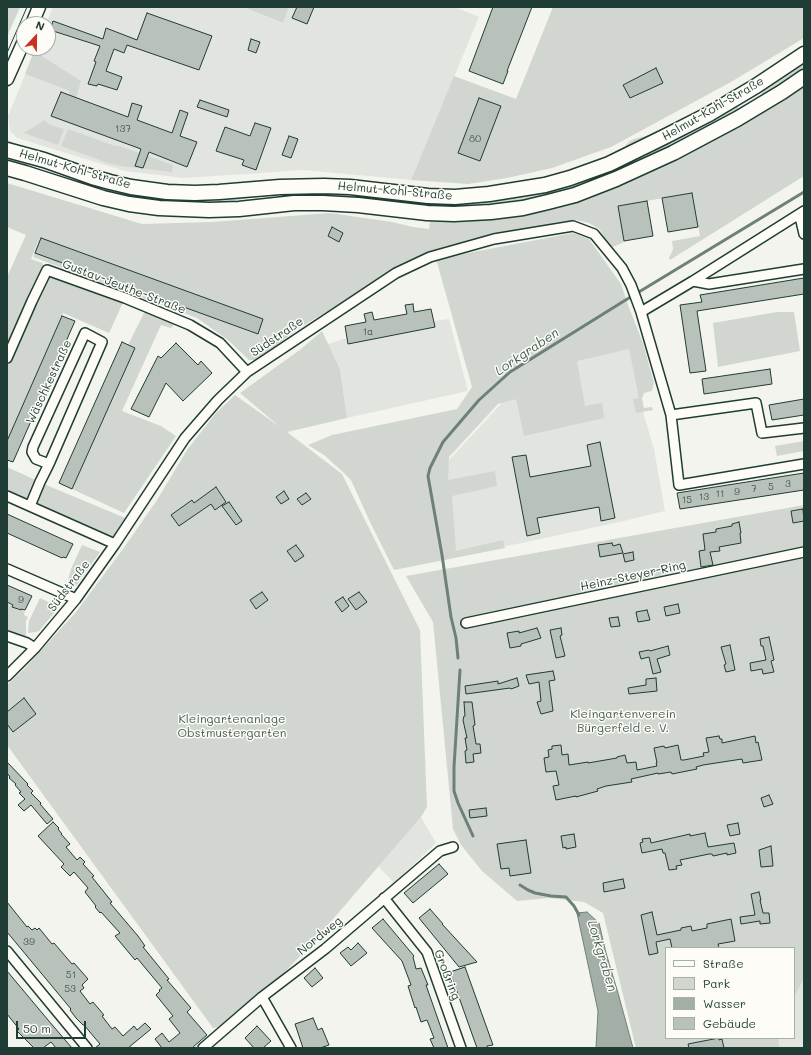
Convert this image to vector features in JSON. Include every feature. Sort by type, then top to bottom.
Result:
[{"type":"main road","name":"Helmut-Kohl-Straße","points":[[7,150],[44,160],[110,182],[131,187],[167,192],[195,193],[280,186],[324,186],[350,187],[428,196],[455,197],[489,194],[544,185],[570,178],[609,164],[664,138],[709,114],[756,86],[804,54]]},
{"type":"main road","points":[[7,79],[17,56]]},
{"type":"main road","name":"Helmut-Kohl-Straße","points":[[7,168],[103,198],[129,204],[159,208],[209,210],[239,209],[294,203],[323,203],[358,205],[427,213],[454,214],[491,212],[524,208],[575,195],[616,179],[673,153],[737,119],[804,77]]},
{"type":"street","points":[[801,213],[804,234]]},
{"type":"street","points":[[641,312],[801,213]]},
{"type":"street","name":"Südstraße","points":[[7,676],[35,648],[76,599],[115,544],[185,438],[218,400],[247,372],[396,273],[430,258],[494,239],[573,226],[594,234],[622,268],[641,312],[671,415],[679,485],[804,464]]},
{"type":"street","points":[[693,281],[709,284],[804,269]]},
{"type":"street","name":"Gustav-Jeuthe-Straße","points":[[7,358],[47,270],[125,298],[190,324],[220,344],[247,372]]},
{"type":"street","name":"Wäschkestraße","points":[[30,506],[49,464],[102,342],[85,333],[32,447],[32,452],[36,459],[49,464]]},
{"type":"street","points":[[671,415],[756,403],[762,433],[804,428]]},
{"type":"street","points":[[7,496],[115,544]]},
{"type":"street","name":"Heinz-Steyer-Ring","points":[[466,623],[804,552]]},
{"type":"street","points":[[7,569],[76,599]]},
{"type":"street","points":[[7,636],[27,643],[35,648]]},
{"type":"street","name":"Nordweg","points":[[203,1048],[262,997],[325,949],[440,851],[453,847]]},
{"type":"street","name":"Großring","points":[[384,898],[427,952],[461,1048]]},
{"type":"street","points":[[7,951],[87,1048]]},
{"type":"street","points":[[262,997],[291,1048]]},
{"type":"shaded area","points":[[53,7],[243,7],[282,23],[289,7],[455,7],[479,17],[411,180],[303,170],[183,178],[125,171],[17,138],[10,131],[8,116],[33,56],[56,56],[56,16],[49,16]]},
{"type":"shaded area","points":[[413,304],[415,312],[431,309],[434,321],[449,319],[468,391],[347,418],[340,369],[328,344],[347,338],[345,326],[365,322],[364,314],[372,312],[375,320],[406,314],[405,305]]},
{"type":"shaded area","points":[[624,313],[643,412],[654,449],[665,511],[522,543],[454,556],[445,480],[449,460],[511,393]]},
{"type":"shaded area","points":[[421,817],[436,843],[394,883],[378,866]]},
{"type":"shaded area","points":[[804,978],[804,1048],[780,1048],[778,1039],[795,1039],[795,996]]},
{"type":"green space","points":[[7,7],[20,7],[16,16],[7,37]]},
{"type":"green space","points":[[243,7],[289,7],[283,23]]},
{"type":"green space","points":[[553,7],[804,7],[804,38],[731,82],[611,147],[552,168],[507,178],[468,184],[411,180],[454,76],[516,99]]},
{"type":"green space","points":[[32,56],[42,56],[81,81],[76,98],[69,95],[70,91],[25,74]]},
{"type":"green space","points":[[804,61],[804,70],[764,95],[762,94],[761,89]]},
{"type":"green space","points":[[804,83],[804,176],[670,260],[669,258],[673,249],[672,241],[700,236],[692,193],[618,206],[624,242],[611,248],[599,229],[589,223],[576,220],[559,222],[460,244],[385,276],[298,329],[255,360],[249,360],[228,340],[197,318],[33,257],[40,236],[31,259],[42,263],[47,270],[125,298],[109,333],[63,313],[7,441],[7,277],[26,235],[7,227],[7,183],[142,224],[212,222],[330,213],[429,229],[430,221],[476,220],[557,206]]},
{"type":"green space","points":[[719,99],[719,101],[616,155],[546,179],[490,189],[489,187],[545,177],[593,162],[613,154],[634,139],[649,135],[673,124]]},
{"type":"green space","points":[[735,105],[739,108],[739,110],[687,139],[585,186],[530,200],[493,206],[431,208],[432,201],[515,195]]},
{"type":"green space","points":[[45,120],[48,124],[64,129],[58,145],[24,133]]},
{"type":"green space","points":[[68,129],[173,165],[172,172],[120,166],[61,146]]},
{"type":"green space","points":[[8,140],[120,176],[151,182],[178,184],[166,186],[119,178],[12,145],[7,142]]},
{"type":"green space","points":[[7,159],[88,185],[136,195],[279,194],[224,203],[182,204],[124,197],[7,162]]},
{"type":"green space","points":[[310,191],[424,200],[423,207],[312,197],[308,193]]},
{"type":"green space","points":[[573,233],[589,239],[621,284],[643,343],[654,383],[652,391],[644,393],[642,399],[644,408],[652,407],[653,410],[636,413],[633,399],[639,398],[629,349],[577,361],[585,406],[602,403],[604,418],[524,436],[516,399],[498,404],[449,457],[448,480],[495,471],[497,486],[452,496],[456,551],[503,540],[505,548],[394,570],[351,480],[324,455],[308,445],[332,435],[457,409],[472,387],[436,259]]},
{"type":"green space","points":[[145,311],[176,322],[171,328],[161,325],[122,411],[161,426],[176,436],[124,513],[72,489],[135,348],[128,345]]},
{"type":"green space","points":[[777,312],[794,312],[800,351],[718,367],[713,323]]},
{"type":"green space","name":"Kleingartenanlage Obstmustergarten","points":[[322,331],[340,369],[347,418],[287,432],[342,474],[420,630],[427,807],[421,817],[309,947],[276,981],[221,1027],[213,1028],[7,745],[7,685],[24,669],[76,612],[157,500],[187,450],[215,414],[235,395],[280,427],[240,393],[301,349]]},
{"type":"green space","points":[[804,441],[804,451],[777,456],[775,446]]},
{"type":"green space","points":[[7,467],[130,520],[115,544],[7,496]]},
{"type":"green space","name":"Kleingartenverein Bürgerfeld e. V.","points":[[804,505],[804,978],[795,996],[795,947],[665,947],[665,1039],[778,1039],[780,1048],[636,1048],[603,913],[584,902],[550,898],[517,901],[482,871],[461,845],[453,829],[433,622],[406,576]]},
{"type":"green space","points":[[82,545],[100,552],[77,585],[68,587],[67,584],[71,569]]},
{"type":"green space","points":[[40,598],[59,607],[39,631],[28,633],[29,621]]},
{"type":"green space","points":[[7,603],[20,611],[25,611],[24,615],[28,617],[26,621],[26,636],[7,633]]},
{"type":"water","points":[[587,912],[599,923],[633,1048],[596,1048],[598,1011],[577,913]]},
{"type":"building","points":[[297,7],[314,7],[307,24],[292,18]]},
{"type":"building","points":[[493,7],[532,7],[503,84],[469,71]]},
{"type":"building","points":[[147,13],[212,36],[199,70],[127,45],[124,53],[114,49],[106,71],[122,77],[117,90],[98,84],[97,86],[88,84],[96,62],[94,61],[100,46],[56,32],[56,22],[103,39],[106,28],[137,40]]},
{"type":"building","points":[[251,39],[260,42],[256,53],[248,50]]},
{"type":"building","points":[[656,68],[663,83],[630,98],[623,85]]},
{"type":"building","points":[[61,92],[128,117],[132,103],[142,106],[137,120],[172,133],[180,110],[188,113],[180,136],[197,142],[187,167],[149,152],[143,168],[135,166],[141,149],[51,116]]},
{"type":"building","points":[[479,98],[501,106],[480,161],[458,153]]},
{"type":"building","points":[[200,100],[229,110],[227,117],[197,107]]},
{"type":"building","points":[[255,123],[271,128],[256,170],[242,165],[244,160],[216,151],[225,127],[250,136]]},
{"type":"building","points":[[289,136],[298,139],[291,158],[282,155]]},
{"type":"building","points":[[692,193],[698,227],[668,232],[662,198]]},
{"type":"building","points":[[647,201],[653,236],[624,241],[618,206]]},
{"type":"building","points":[[332,227],[343,233],[339,242],[328,236]]},
{"type":"building","points":[[41,238],[263,319],[258,334],[35,253]]},
{"type":"building","points":[[804,278],[804,294],[697,311],[706,371],[690,373],[680,305],[702,302],[700,295]]},
{"type":"building","points":[[413,304],[414,312],[431,309],[435,327],[348,344],[345,326],[366,322],[364,314],[372,312],[374,320],[407,314],[405,305]]},
{"type":"building","points":[[62,316],[75,321],[13,462],[7,460],[7,441]]},
{"type":"building","points":[[122,342],[135,348],[72,489],[59,483]]},
{"type":"building","points":[[176,343],[198,365],[201,361],[212,373],[183,401],[166,383],[149,417],[131,409],[158,356],[161,358]]},
{"type":"building","points":[[770,369],[772,384],[704,394],[702,379]]},
{"type":"building","points":[[804,399],[804,415],[772,420],[769,405]]},
{"type":"building","points":[[600,442],[615,518],[601,521],[599,507],[537,518],[540,533],[527,536],[512,457],[526,455],[530,477],[591,466],[587,445]]},
{"type":"building","points":[[804,473],[804,490],[680,509],[677,493]]},
{"type":"building","points":[[216,487],[226,502],[215,510],[211,504],[179,526],[171,515],[192,500],[194,503]]},
{"type":"building","points":[[284,491],[289,499],[281,504],[276,497]]},
{"type":"building","points":[[306,493],[311,499],[302,505],[297,499]]},
{"type":"building","points":[[229,502],[242,521],[236,525],[222,506]]},
{"type":"building","points":[[803,509],[804,521],[793,523],[791,511]]},
{"type":"building","points":[[7,514],[73,544],[66,558],[62,558],[7,533]]},
{"type":"building","points":[[739,522],[741,543],[719,547],[720,551],[710,552],[713,565],[701,567],[699,551],[705,550],[703,534],[716,532],[716,529],[732,526],[732,524]]},
{"type":"building","points":[[612,543],[613,546],[620,544],[623,553],[600,557],[598,545]]},
{"type":"building","points":[[296,545],[304,556],[295,562],[287,551]]},
{"type":"building","points":[[633,552],[634,560],[625,562],[623,554]]},
{"type":"building","points":[[7,585],[32,596],[25,610],[12,607],[13,605],[7,602]]},
{"type":"building","points":[[262,592],[268,600],[256,609],[250,600]]},
{"type":"building","points":[[359,592],[367,602],[356,610],[348,599]]},
{"type":"building","points":[[343,597],[349,606],[342,612],[335,602]]},
{"type":"building","points":[[678,604],[680,613],[666,616],[664,607]]},
{"type":"building","points":[[647,610],[650,620],[638,622],[636,612]]},
{"type":"building","points":[[618,617],[620,626],[611,627],[609,618]]},
{"type":"building","points":[[537,628],[541,638],[521,644],[521,646],[510,648],[507,633],[519,631],[519,633]]},
{"type":"building","points":[[561,628],[562,635],[560,636],[565,656],[556,658],[550,630]]},
{"type":"building","points":[[769,637],[774,660],[771,661],[774,672],[763,674],[762,669],[751,671],[750,663],[766,660],[760,639]]},
{"type":"building","points":[[730,645],[735,670],[726,672],[724,665],[726,664],[721,647]]},
{"type":"building","points":[[668,646],[670,655],[657,659],[661,672],[653,674],[649,657],[641,659],[639,652],[650,651]]},
{"type":"building","points":[[553,671],[555,680],[549,681],[553,711],[541,714],[537,702],[541,701],[539,682],[529,684],[526,675]]},
{"type":"building","points":[[517,678],[519,686],[511,689],[466,694],[465,686],[498,681],[498,684]]},
{"type":"building","points":[[656,678],[657,691],[629,694],[628,688],[646,685],[646,679]]},
{"type":"building","points":[[24,698],[36,714],[13,732],[7,724],[7,712]]},
{"type":"building","points":[[464,702],[472,702],[475,725],[473,726],[476,744],[480,744],[481,753],[473,754],[474,762],[466,763],[465,751],[467,750],[465,738],[467,738],[463,720],[465,716]]},
{"type":"building","points":[[719,736],[720,739],[722,739],[722,743],[755,736],[762,760],[743,763],[742,759],[703,765],[696,767],[697,769],[672,774],[671,772],[658,773],[631,779],[632,782],[606,786],[597,789],[598,791],[576,797],[556,800],[553,786],[559,785],[556,771],[546,772],[544,758],[549,757],[548,750],[552,749],[552,746],[561,745],[562,755],[568,754],[569,765],[617,758],[625,755],[627,763],[636,762],[637,770],[657,766],[654,748],[664,746],[665,748],[678,745],[681,760],[684,760],[704,756],[703,753],[709,752],[706,738]]},
{"type":"building","points":[[7,762],[28,784],[27,785],[33,791],[31,793],[53,819],[47,824],[31,805],[24,811],[18,805],[25,799],[19,793],[21,792],[15,785],[16,784],[9,778],[10,777],[7,773]]},
{"type":"building","points":[[769,795],[773,804],[764,807],[761,798]]},
{"type":"building","points":[[486,808],[487,816],[470,818],[469,810]]},
{"type":"building","points":[[53,822],[70,844],[66,847],[77,860],[80,857],[85,862],[83,864],[94,876],[92,877],[112,902],[110,903],[138,936],[145,946],[143,947],[169,979],[167,980],[191,1008],[187,1012],[207,1035],[192,1048],[162,1048],[155,1039],[162,1033],[169,1042],[180,1033],[169,1019],[173,1016],[156,995],[162,988],[137,958],[135,960],[115,936],[120,933],[95,907],[96,906],[85,892],[88,888],[74,872],[70,876],[61,867],[64,864],[38,836]]},
{"type":"building","points":[[738,823],[740,834],[730,836],[727,825]]},
{"type":"building","points":[[705,833],[708,847],[734,843],[736,853],[713,856],[712,854],[709,854],[680,860],[682,865],[676,866],[677,869],[669,870],[665,853],[663,853],[662,849],[642,853],[640,843],[643,842],[642,839],[650,838],[651,843],[690,834],[690,836]]},
{"type":"building","points":[[574,834],[576,847],[566,849],[566,847],[563,848],[561,836]]},
{"type":"building","points":[[526,840],[531,873],[510,876],[509,868],[501,869],[497,844]]},
{"type":"building","points":[[771,846],[773,866],[761,867],[759,850]]},
{"type":"building","points":[[439,864],[448,874],[413,903],[404,893]]},
{"type":"building","points":[[623,879],[625,888],[604,892],[603,883]]},
{"type":"building","points":[[759,892],[763,913],[769,913],[770,923],[760,924],[760,921],[741,924],[740,917],[755,915],[751,894]]},
{"type":"building","points":[[7,902],[27,927],[28,926],[32,930],[35,928],[37,930],[39,928],[52,944],[54,943],[72,964],[74,963],[88,979],[82,985],[84,988],[80,991],[90,1004],[93,1002],[104,1015],[102,1016],[112,1029],[115,1027],[123,1036],[134,1026],[137,1030],[145,1023],[151,1029],[128,1048],[95,1048],[100,1044],[76,1018],[70,1010],[71,1009],[7,932]]},
{"type":"building","points":[[430,909],[477,962],[459,967],[419,918]]},
{"type":"building","points":[[652,912],[657,935],[681,930],[681,928],[691,926],[692,931],[707,928],[707,924],[731,919],[735,941],[718,944],[719,947],[672,947],[670,939],[656,942],[658,953],[649,955],[641,915]]},
{"type":"building","points":[[383,919],[414,956],[416,969],[421,968],[448,1048],[434,1048],[430,1039],[434,1038],[427,1020],[421,1022],[416,1007],[415,1008],[408,986],[411,985],[402,961],[372,928]]},
{"type":"building","points":[[358,943],[367,953],[351,966],[340,953],[348,947],[351,950]]},
{"type":"building","points":[[465,967],[493,1045],[487,1046],[487,1048],[477,1048],[450,972]]},
{"type":"building","points":[[315,968],[323,978],[312,987],[304,978]]},
{"type":"building","points":[[7,971],[72,1048],[56,1048],[51,1042],[43,1048],[34,1048],[17,1031],[19,1029],[7,1014]]},
{"type":"building","points":[[313,1018],[318,1030],[322,1028],[329,1045],[320,1048],[303,1048],[295,1024]]},
{"type":"building","points":[[257,1026],[271,1041],[263,1048],[254,1048],[245,1038]]},
{"type":"building","points":[[722,1039],[724,1048],[689,1048],[688,1044]]},
{"type":"waterway","name":"Lorkgraben","points":[[458,658],[456,638],[451,617],[428,476],[430,468],[443,442],[479,400],[510,372],[804,192]]},
{"type":"waterway","name":"Lorkgraben","points":[[460,670],[454,791],[473,836]]},
{"type":"waterway","name":"Lorkgraben","points":[[520,885],[535,893],[566,897],[574,906],[579,915]]},
{"type":"tram line","points":[[7,53],[27,7]]}]
